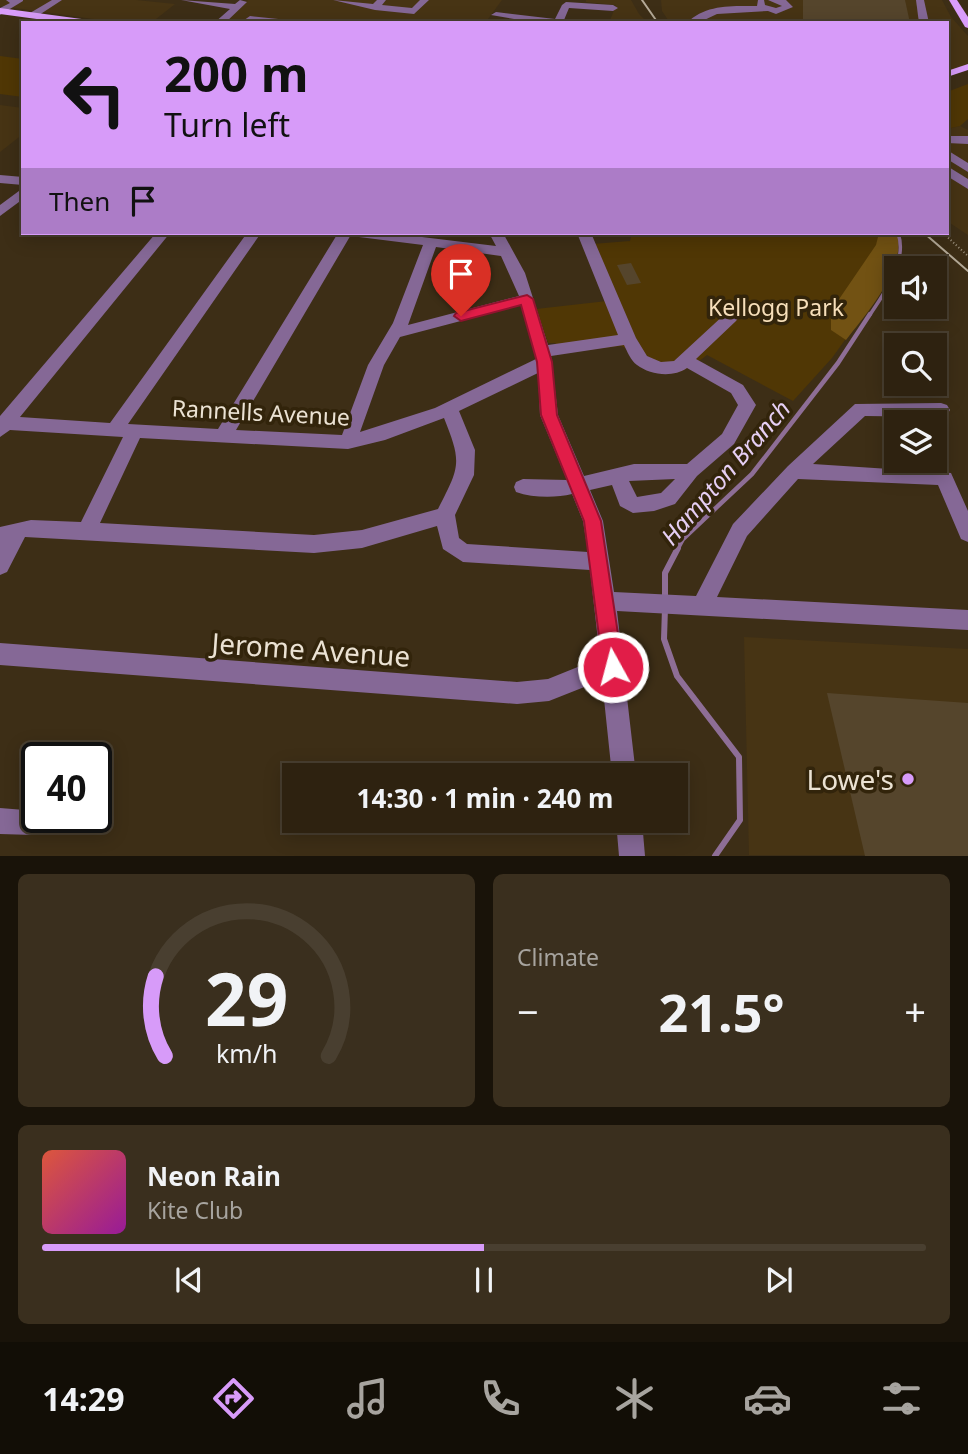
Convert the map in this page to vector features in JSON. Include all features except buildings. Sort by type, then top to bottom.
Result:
[{"type":"main road","points":[[953,0],[968,25]]},
{"type":"main road","points":[[1,11],[75,21]]},
{"type":"main road","points":[[949,73],[968,67]]},
{"type":"main road","points":[[949,82],[968,77]]},
{"type":"street","points":[[1,11],[19,1],[10,0]]},
{"type":"street","points":[[33,15],[58,0]]},
{"type":"street","points":[[185,0],[241,4]]},
{"type":"street","points":[[337,0],[414,11],[425,0]]},
{"type":"street","points":[[920,0],[924,21]]},
{"type":"street","points":[[694,21],[698,17],[719,11],[770,3],[786,9],[788,6],[785,1]]},
{"type":"street","points":[[15,13],[29,4]]},
{"type":"street","points":[[221,21],[241,4]]},
{"type":"street","points":[[558,21],[566,5],[613,8]]},
{"type":"street","points":[[719,11],[722,21]]},
{"type":"street","points":[[496,15],[549,21]]},
{"type":"street","points":[[248,21],[268,21]]},
{"type":"street","points":[[949,140],[968,141]]},
{"type":"street","points":[[949,155],[968,168]]},
{"type":"street","points":[[949,171],[968,185]]},
{"type":"street","points":[[0,179],[21,181]]},
{"type":"street","points":[[0,212],[21,194]]},
{"type":"street","points":[[1,425],[161,235]]},
{"type":"street","points":[[86,533],[125,430],[253,235]]},
{"type":"street","points":[[224,435],[344,235]]},
{"type":"street","points":[[375,235],[507,252]]},
{"type":"street","points":[[497,235],[527,299],[543,357],[549,415],[593,521],[606,601],[623,763]]},
{"type":"street","points":[[585,235],[635,354],[650,365],[669,368],[687,361],[731,317]]},
{"type":"street","points":[[348,442],[376,365],[401,323],[431,242]]},
{"type":"street","points":[[393,334],[527,299]]},
{"type":"street","name":"Rannells Avenue","points":[[1,425],[360,441],[449,408],[561,347],[628,339]]},
{"type":"street","points":[[618,476],[627,500],[633,505],[654,504],[674,497],[691,471],[728,439],[747,405],[737,389],[687,361]]},
{"type":"street","points":[[449,408],[466,450],[465,475],[445,515],[450,543],[463,553],[599,562]]},
{"type":"street","points":[[702,605],[740,530],[794,471],[861,409],[941,410]]},
{"type":"street","points":[[523,488],[562,489],[634,472],[691,471]]},
{"type":"street","points":[[794,471],[944,478],[968,533]]},
{"type":"street","points":[[0,566],[13,543],[6,535],[31,527],[86,533],[250,542],[338,543],[445,515]]},
{"type":"street","points":[[606,601],[968,620]]},
{"type":"street","name":"Jerome Avenue","points":[[0,654],[517,693],[549,690],[592,671],[613,667]]},
{"type":"street","points":[[0,821],[21,822]]},
{"type":"street","points":[[630,833],[632,856]]},
{"type":"path","points":[[945,235],[968,256]]},
{"type":"shaded area","points":[[0,0],[136,0],[175,4],[154,21],[108,21],[0,6]]},
{"type":"shaded area","points":[[248,0],[502,0],[486,21],[225,21]]},
{"type":"shaded area","points":[[631,0],[646,21],[610,21],[616,5],[586,2]]},
{"type":"shaded area","points":[[661,0],[942,0],[951,17],[968,36],[968,65],[949,70],[949,21],[669,21],[662,11]]},
{"type":"shaded area","points":[[0,105],[21,108],[21,136],[0,152]]},
{"type":"shaded area","points":[[960,126],[968,130],[968,235],[949,222],[949,129]]},
{"type":"shaded area","points":[[876,235],[897,235],[897,256],[884,256],[884,288],[846,340],[831,330],[831,311],[876,245]]},
{"type":"shaded area","points":[[744,637],[968,649],[968,855],[749,855]]},
{"type":"green space","points":[[0,56],[21,59],[21,97],[0,94]]},
{"type":"green space","points":[[968,84],[968,119],[960,126],[949,129],[949,91]]},
{"type":"green space","name":"Kellogg Park","points":[[632,235],[894,235],[889,256],[884,256],[883,287],[832,358],[793,401],[707,355],[680,372],[670,373],[662,372],[621,346],[563,353],[555,343],[548,343],[536,309],[616,300],[592,244],[630,241]]},
{"type":"waterway","name":"Hampton Branch","points":[[869,316],[897,266],[900,255],[898,235]]},
{"type":"waterway","name":"Hampton Branch","points":[[677,550],[683,539],[752,474],[838,363],[870,314]]},
{"type":"waterway","name":"Hampton Branch","points":[[665,599],[665,573],[678,548]]},
{"type":"waterway","name":"Hampton Branch","points":[[665,608],[664,639],[677,676],[739,757],[740,820],[715,856]]},
{"type":"tram line","points":[[642,0],[657,21]]},
{"type":"tram line","points":[[926,235],[968,271]]},
{"type":"place","name":"Lowe's","points":[[908,779]]},
{"type":"route","points":[[461,316],[527,299],[545,362],[549,415],[593,521],[613,667]]}]
